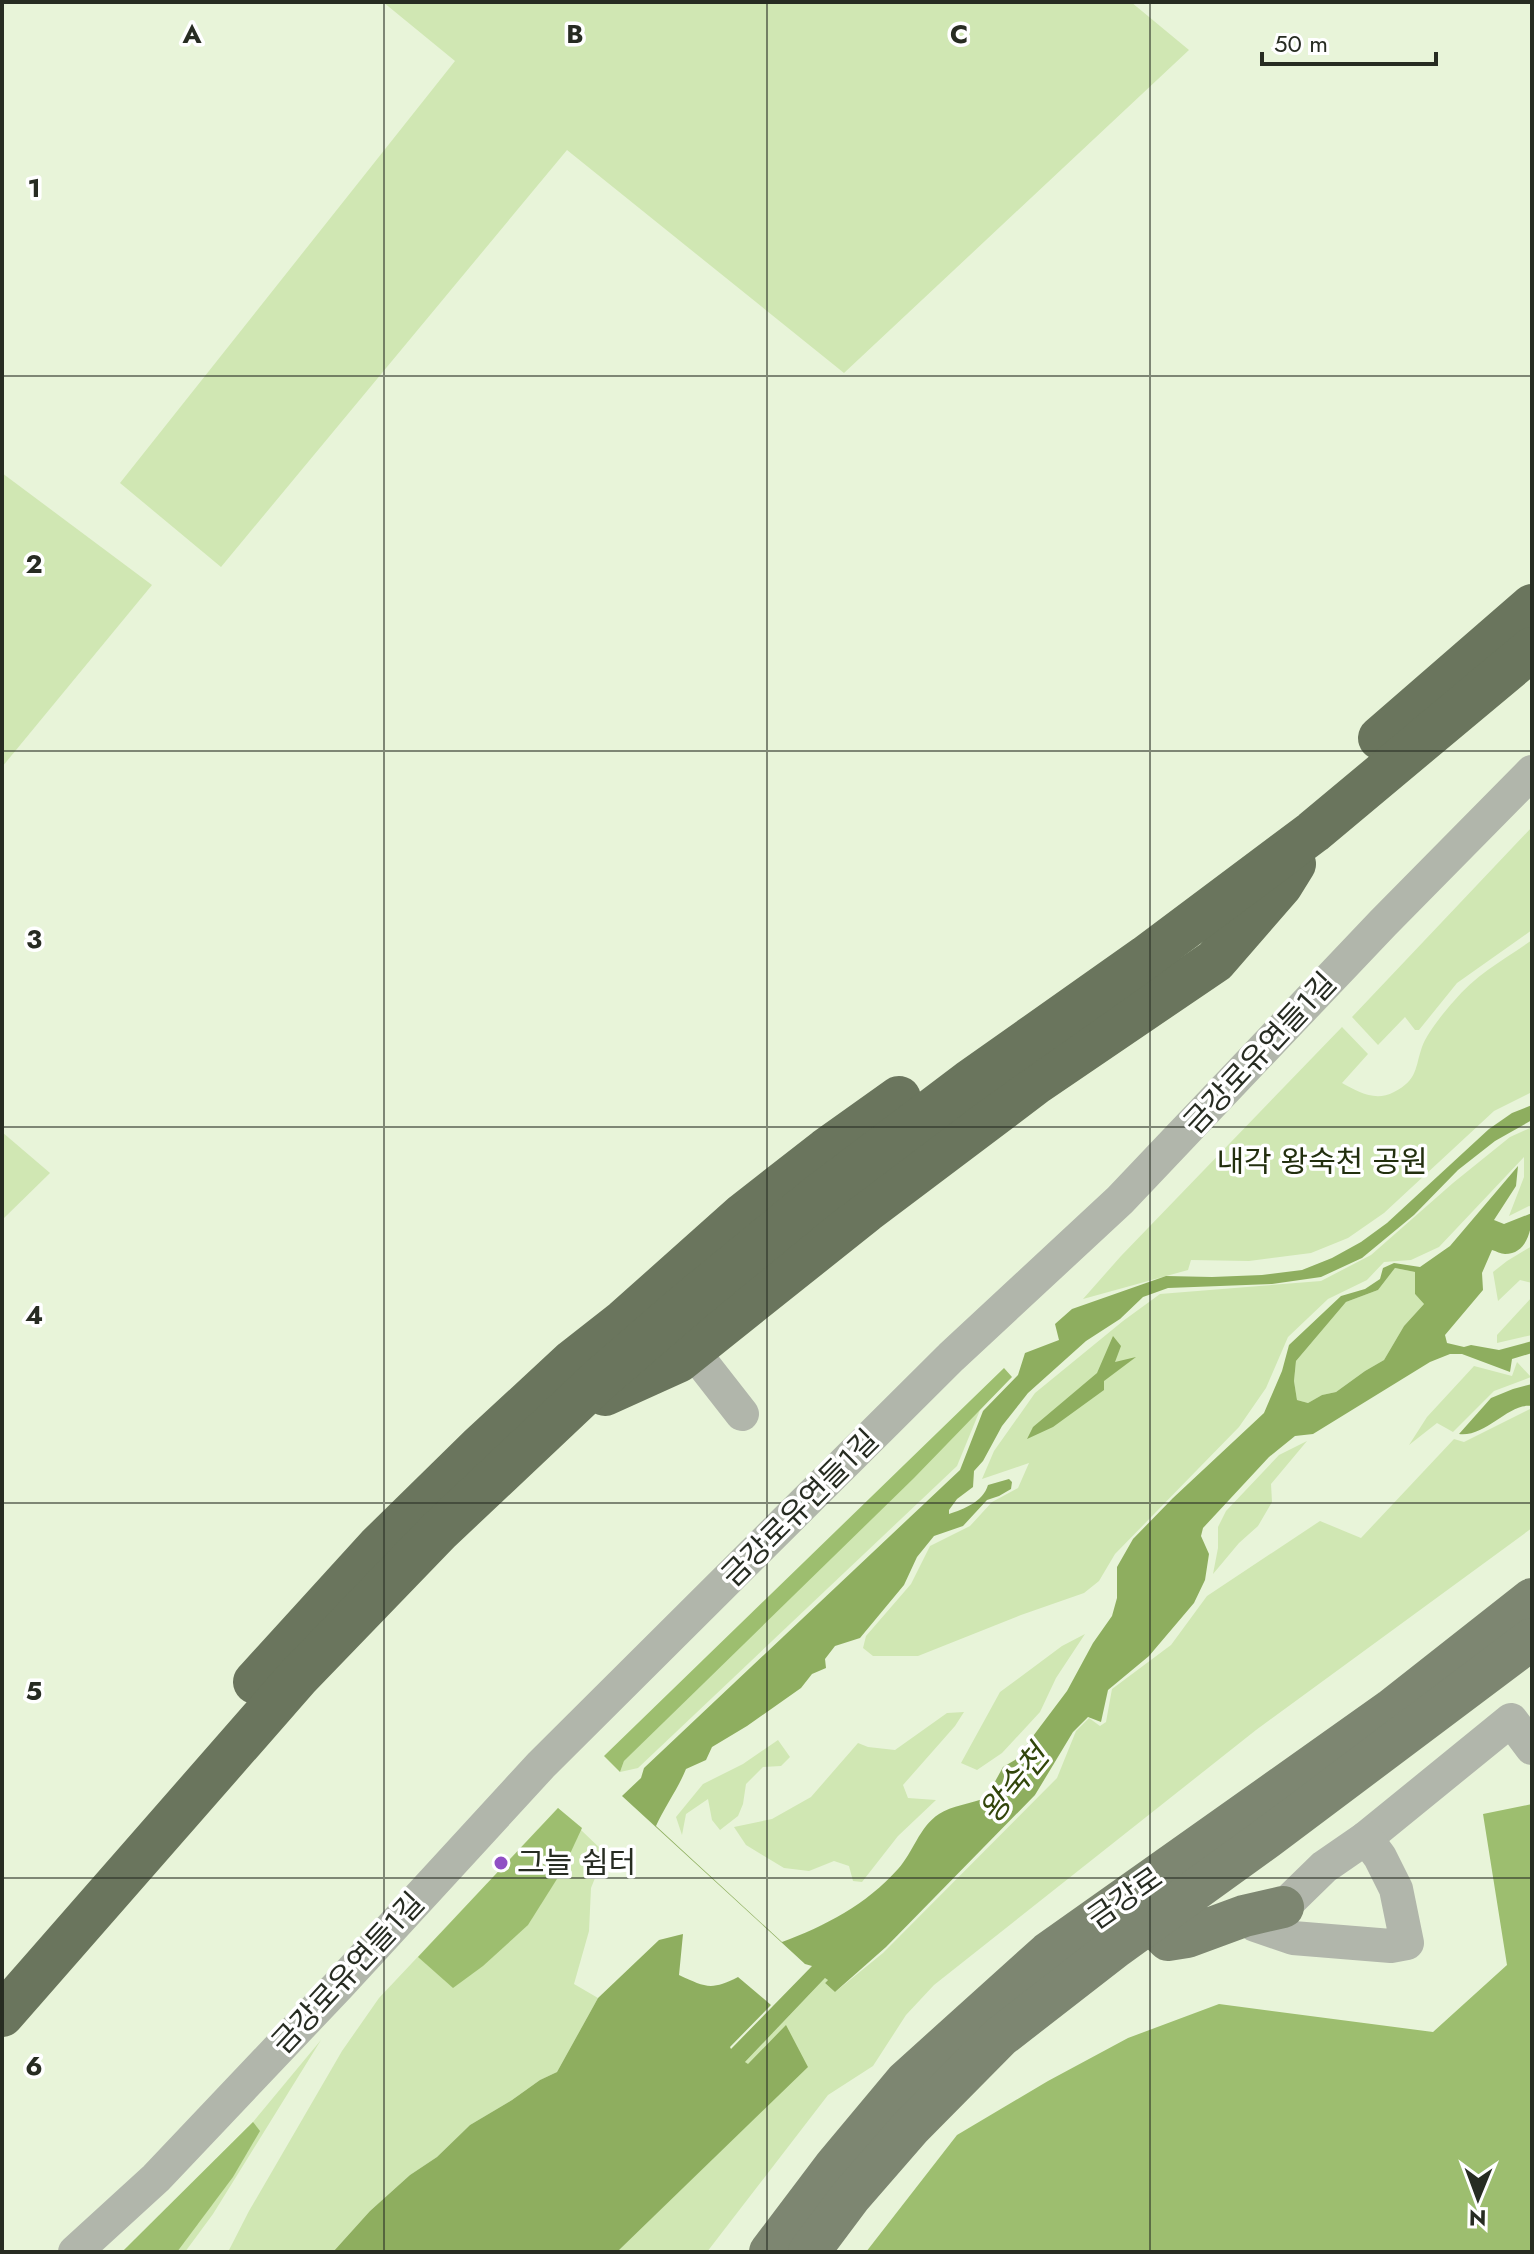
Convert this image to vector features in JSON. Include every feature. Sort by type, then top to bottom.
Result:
[{"type":"highway","points":[[2,1969],[277,1656],[378,1547],[573,1361],[624,1321],[744,1214],[826,1150],[1317,793],[1532,606]]},
{"type":"highway","points":[[2,2015],[298,1677],[439,1531],[560,1416],[689,1302],[817,1197],[969,1082],[1146,957],[1313,832],[1532,649]]},
{"type":"highway","points":[[560,1416],[678,1361],[866,1211],[1037,1082],[1215,961],[1281,885],[1313,832]]},
{"type":"main road","name":"금강로","points":[[770,2252],[835,2166],[906,2081],[1048,1953],[1391,1710],[1532,1599]]},
{"type":"main road","name":"금강로","points":[[809,2252],[851,2196],[911,2127],[1000,2037],[1116,1947],[1523,1646]]},
{"type":"main road","points":[[1269,1916],[1244,1916],[1187,1937],[1168,1940],[1159,1931],[1176,1915],[1203,1900],[1349,1795],[1523,1646]]},
{"type":"main road","points":[[911,2127],[1072,1997],[1097,1982],[1138,1963],[1269,1916]]},
{"type":"street","name":"금강로유연들1길","points":[[75,2252],[166,2167],[541,1765],[951,1357],[1120,1200],[1383,923],[1532,772]]},
{"type":"street","points":[[692,1350],[742,1414]]},
{"type":"street","points":[[1366,1838],[1380,1857],[1396,1889],[1407,1943],[1377,1946],[1293,1938],[1269,1916],[1324,1867],[1366,1838],[1511,1720],[1532,1748]]},
{"type":"green space","points":[[383,2],[1131,2],[1189,50],[844,373],[567,150],[221,567],[120,483],[455,61]]},
{"type":"green space","points":[[2,473],[152,585],[2,767]]},
{"type":"green space","points":[[1532,827],[1532,930],[1457,983],[1419,1030],[1415,1030],[1405,1017],[1378,1045],[1352,1017]]},
{"type":"green space","name":"내각 왕숙천 공원","points":[[1532,940],[1532,1092],[1494,1111],[1384,1213],[1348,1238],[1311,1253],[1249,1261],[1191,1260],[1188,1270],[1083,1299],[1342,1027],[1368,1054],[1342,1083],[1374,1096],[1394,1092],[1412,1078],[1428,1035],[1462,992]]},
{"type":"green space","points":[[1532,1127],[1532,1207],[1509,1216],[1524,1177],[1524,1157],[1439,1247],[1411,1260],[1384,1262],[1367,1280],[1328,1299],[1288,1337],[1266,1388],[1239,1427],[1115,1554],[1099,1581],[1084,1593],[918,1656],[873,1656],[863,1648],[866,1636],[911,1584],[930,1546],[970,1526],[992,1502],[1018,1488],[1029,1463],[982,1479],[994,1451],[1035,1393],[1123,1321],[1160,1294],[1321,1281],[1371,1255],[1510,1137]]},
{"type":"green space","points":[[2,1132],[50,1173],[2,1220]]},
{"type":"green space","points":[[1532,1246],[1532,1283],[1520,1280],[1498,1301],[1493,1272]]},
{"type":"green space","points":[[1395,1268],[1415,1272],[1415,1294],[1424,1304],[1404,1326],[1384,1360],[1336,1392],[1308,1403],[1297,1400],[1294,1381],[1296,1361],[1346,1302],[1378,1290]]},
{"type":"green space","points":[[1532,1297],[1532,1335],[1497,1343],[1497,1335]]},
{"type":"green space","points":[[1517,1362],[1531,1377],[1494,1391],[1453,1432],[1437,1423],[1409,1445],[1427,1417],[1474,1366],[1512,1376]]},
{"type":"green space","points":[[1532,1408],[1532,1528],[1256,1730],[934,1985],[906,2015],[873,2066],[828,2095],[707,2252],[617,2252],[807,2067],[747,2065],[745,2062],[826,1977],[829,1979],[825,1983],[835,1992],[883,1953],[1057,1778],[1076,1731],[1089,1718],[1100,1726],[1106,1722],[1112,1689],[1171,1645],[1207,1596],[1320,1521],[1361,1538],[1454,1439],[1464,1442]]},
{"type":"green space","points":[[980,1410],[957,1466],[638,1768],[620,1772],[624,1761]]},
{"type":"green space","points":[[1307,1441],[1271,1484],[1272,1502],[1258,1526],[1213,1574],[1218,1527],[1226,1511],[1279,1455]]},
{"type":"green space","points":[[1085,1634],[1056,1678],[1040,1712],[1002,1753],[977,1770],[961,1763],[1000,1692],[1062,1646]]},
{"type":"green space","points":[[964,1712],[903,1785],[908,1798],[936,1800],[898,1836],[862,1882],[853,1881],[849,1866],[834,1861],[809,1871],[784,1868],[746,1845],[734,1827],[772,1819],[811,1797],[858,1743],[895,1750],[947,1713]]},
{"type":"green space","points":[[778,1740],[790,1757],[781,1766],[763,1767],[746,1784],[738,1816],[720,1830],[712,1820],[708,1799],[686,1814],[682,1835],[676,1817],[703,1784],[743,1764]]},
{"type":"green space","points":[[558,1808],[605,1853],[591,1888],[589,1931],[574,1984],[598,1998],[557,2072],[470,2125],[437,2157],[410,2175],[370,2211],[333,2252],[228,2252],[342,2051],[379,1998]]},
{"type":"green space","points":[[321,2040],[213,2214],[185,2252],[122,2252],[253,2122]]},
{"type":"shaded area","points":[[1004,1368],[1012,1377],[914,1478],[624,1761],[620,1772],[604,1756]]},
{"type":"shaded area","points":[[1532,1804],[1532,2252],[866,2252],[957,2135],[1128,2038],[1219,2004],[1433,2032],[1507,1965],[1483,1814]]},
{"type":"shaded area","points":[[558,1808],[582,1828],[562,1871],[528,1925],[483,1966],[453,1988],[418,1957]]},
{"type":"shaded area","points":[[253,2122],[260,2131],[233,2177],[177,2252],[122,2252]]},
{"type":"water","name":"왕숙천","points":[[1532,1105],[1532,1120],[1495,1141],[1458,1170],[1414,1215],[1362,1258],[1321,1277],[1272,1284],[1168,1288],[1143,1297],[1120,1319],[1086,1341],[1028,1393],[1002,1426],[974,1471],[973,1487],[957,1499],[949,1514],[977,1500],[988,1485],[1009,1479],[1011,1489],[987,1500],[963,1526],[934,1536],[917,1557],[904,1585],[860,1638],[835,1646],[825,1659],[826,1668],[812,1674],[801,1688],[712,1747],[706,1760],[686,1769],[656,1826],[782,1942],[814,1929],[859,1904],[898,1869],[932,1819],[949,1809],[986,1798],[1003,1767],[1015,1760],[1067,1691],[1093,1643],[1112,1616],[1117,1598],[1117,1567],[1133,1539],[1264,1413],[1282,1371],[1289,1345],[1341,1296],[1365,1289],[1380,1279],[1383,1268],[1394,1263],[1420,1267],[1450,1246],[1518,1166],[1516,1186],[1494,1220],[1504,1224],[1532,1213],[1527,1240],[1512,1253],[1492,1250],[1482,1273],[1483,1290],[1445,1335],[1447,1343],[1499,1350],[1532,1341],[1532,1353],[1512,1359],[1510,1372],[1462,1354],[1450,1354],[1430,1362],[1313,1434],[1295,1436],[1269,1457],[1203,1528],[1201,1536],[1209,1554],[1205,1580],[1194,1603],[1149,1656],[1108,1690],[1101,1722],[1088,1717],[1073,1732],[1035,1795],[886,1947],[835,1992],[825,1983],[828,1980],[825,1978],[745,2062],[748,2064],[786,2025],[808,2067],[617,2252],[333,2252],[370,2211],[410,2175],[437,2157],[470,2125],[557,2072],[598,1998],[659,1940],[683,1934],[679,1975],[708,1986],[738,1977],[771,2005],[731,2049],[812,1966],[805,1964],[622,1796],[641,1778],[644,1768],[960,1470],[983,1411],[1018,1375],[1025,1353],[1059,1340],[1055,1324],[1072,1309],[1166,1276],[1262,1275],[1302,1270],[1332,1258],[1387,1223],[1489,1129],[1512,1113]],"holes":[[[1395,1268],[1415,1272],[1415,1294],[1424,1304],[1404,1326],[1384,1360],[1336,1392],[1308,1403],[1297,1400],[1294,1381],[1296,1361],[1346,1302],[1378,1290]]]},
{"type":"water","points":[[1113,1336],[1121,1346],[1115,1362],[1136,1357],[1104,1381],[1104,1390],[1053,1427],[1027,1439],[1033,1427],[1097,1373]]},
{"type":"water","points":[[1532,1384],[1531,1406],[1522,1406],[1469,1434],[1459,1434],[1491,1398]]},
{"type":"place","name":"그늘 쉼터","points":[[501,1863]]}]
